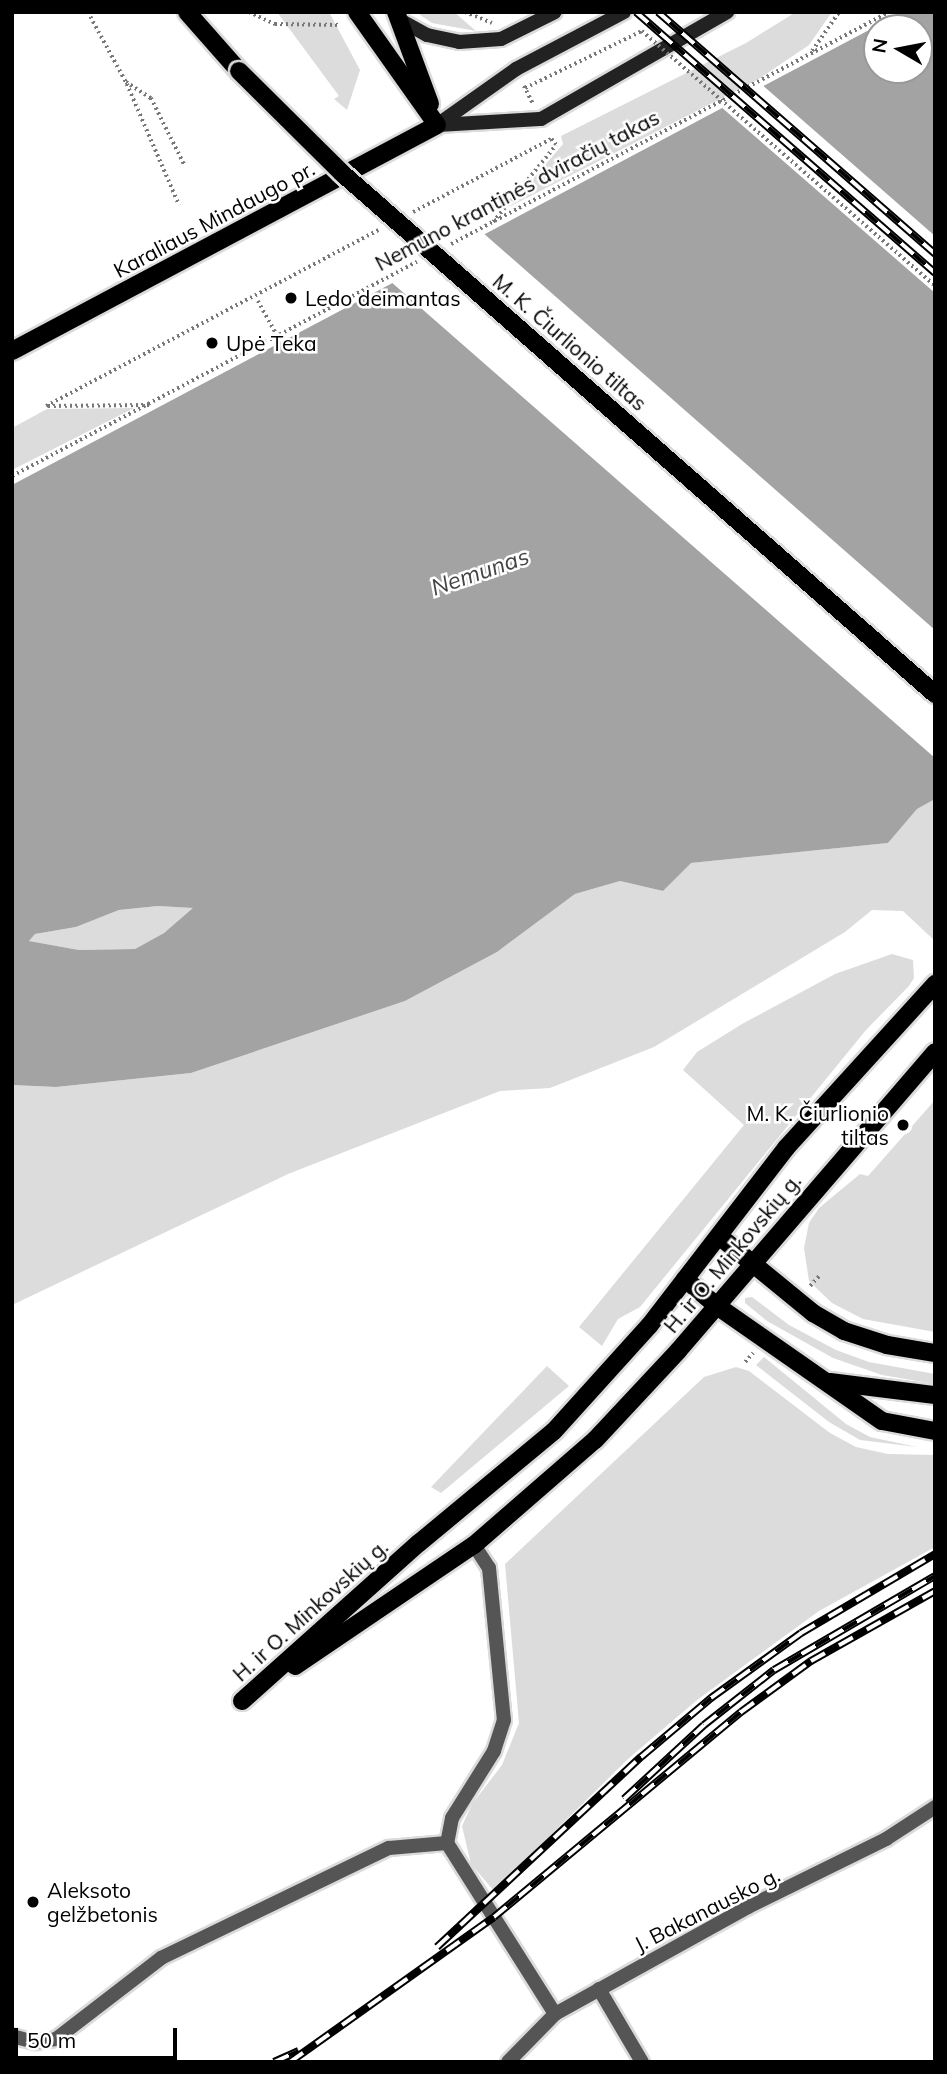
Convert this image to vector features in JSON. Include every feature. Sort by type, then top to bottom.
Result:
[{"type":"main road","name":"M. K. Čiurlionio tiltas","points":[[187,12],[239,71],[343,174],[935,694]]},
{"type":"main road","points":[[398,16],[427,35],[459,42],[500,39],[555,12]]},
{"type":"main road","points":[[437,125],[516,69],[624,12]]},
{"type":"main road","points":[[437,125],[541,118],[727,12]]},
{"type":"main road","points":[[398,16],[437,125]]},
{"type":"main road","points":[[352,19],[437,125]]},
{"type":"main road","name":"Karaliaus Mindaugo pr.","points":[[12,351],[437,125]]},
{"type":"main road","name":"H. ir O. Minkovskių g.","points":[[935,984],[786,1148],[685,1279],[554,1431],[419,1543],[242,1701],[474,1545],[595,1440],[717,1306],[935,1052]]},
{"type":"main road","points":[[719,1236],[754,1262],[805,1307],[845,1331],[887,1345],[935,1353]]},
{"type":"main road","points":[[685,1279],[717,1306],[882,1421],[935,1431]]},
{"type":"main road","points":[[826,1381],[935,1395]]},
{"type":"street","points":[[474,1545],[489,1568],[504,1720],[494,1751],[456,1810],[447,1843],[555,2014]]},
{"type":"street","name":"J. Bakanausko g.","points":[[508,2062],[555,2014],[748,1907],[886,1839],[935,1807]]},
{"type":"street","points":[[12,2036],[35,2042],[56,2039],[161,1958],[389,1848],[447,1843]]},
{"type":"street","points":[[599,1989],[642,2062]]},
{"type":"path","points":[[88,12],[126,82],[179,205]]},
{"type":"path","points":[[249,12],[275,24],[352,19]]},
{"type":"path","points":[[465,12],[490,19]]},
{"type":"path","points":[[811,53],[839,12]]},
{"type":"path","name":"Nemuno krantinės dviračių takas","points":[[444,248],[889,12]]},
{"type":"path","points":[[525,88],[642,31],[935,286]]},
{"type":"path","points":[[126,82],[151,98],[185,166]]},
{"type":"path","points":[[409,214],[551,139],[556,145],[491,223]]},
{"type":"path","points":[[151,405],[46,406],[385,226]]},
{"type":"path","name":"Nemuno krantinės dviračių takas","points":[[12,476],[151,405],[276,334],[420,260]]},
{"type":"path","points":[[258,301],[276,334]]},
{"type":"shaded area","points":[[277,12],[329,12],[360,70],[347,110],[334,99],[339,96]]},
{"type":"shaded area","points":[[416,12],[454,12],[476,31],[432,23]]},
{"type":"shaded area","points":[[796,12],[832,12],[809,45],[757,80],[509,207],[563,144],[561,136],[746,43]]},
{"type":"shaded area","points":[[134,408],[12,470],[12,428],[47,409]]},
{"type":"shaded area","points":[[935,799],[935,941],[903,911],[872,910],[845,932],[654,1047],[550,1088],[500,1091],[288,1174],[12,1305],[12,1085],[56,1087],[191,1073],[405,1001],[497,952],[575,894],[620,881],[663,891],[690,863],[888,843],[917,809]]},
{"type":"shaded area","points":[[158,906],[194,908],[164,933],[135,949],[79,950],[29,941],[35,934],[76,927],[119,910]]},
{"type":"shaded area","points":[[892,954],[913,960],[914,978],[909,986],[866,1030],[640,1307],[618,1319],[602,1346],[579,1327],[744,1125],[683,1070],[697,1052],[742,1024],[835,974]]},
{"type":"shaded area","points":[[935,1100],[935,1332],[863,1319],[832,1303],[809,1281],[804,1248],[809,1223],[819,1208],[860,1174],[868,1176]]},
{"type":"shaded area","points":[[752,1297],[789,1325],[836,1350],[869,1362],[935,1374],[935,1384],[882,1375],[833,1358],[767,1321],[745,1303],[745,1298]]},
{"type":"shaded area","points":[[764,1357],[846,1424],[870,1437],[917,1447],[860,1440],[829,1422],[756,1365]]},
{"type":"shaded area","points":[[547,1366],[569,1386],[441,1493],[431,1487]]},
{"type":"shaded area","points":[[736,1367],[749,1371],[830,1433],[856,1447],[888,1454],[935,1455],[935,1547],[819,1611],[697,1700],[628,1759],[494,1891],[471,1864],[462,1826],[472,1804],[502,1765],[519,1723],[505,1564],[704,1377]]},
{"type":"water","name":"Nemunas","points":[[935,12],[935,799],[917,809],[888,843],[691,863],[663,891],[620,881],[575,894],[497,952],[405,1001],[191,1073],[56,1087],[12,1085],[12,485],[863,33],[863,84],[933,84],[933,14],[899,14]],"holes":[[[158,906],[193,908],[164,933],[135,949],[79,950],[29,941],[35,934],[76,927],[119,910]]]},
{"type":"pier","points":[[761,84],[935,236],[935,293],[720,106]]},
{"type":"pier","points":[[482,232],[935,630],[935,758],[390,281]]},
{"type":"railway","points":[[636,12],[935,273]]},
{"type":"railway","points":[[658,12],[935,254]]},
{"type":"railway","points":[[437,1947],[641,1757],[711,1698],[801,1633],[935,1554]]},
{"type":"railway","points":[[624,1799],[704,1725],[774,1670],[935,1576]]},
{"type":"railway","points":[[290,2062],[494,1917],[741,1712],[811,1661],[935,1591]]},
{"type":"railway","points":[[274,2062],[299,2051]]},
{"type":"place","name":"Ledo deimantas","points":[[291,298]]},
{"type":"place","name":"Upė Teka","points":[[212,343]]},
{"type":"place","name":"M. K. Čiurlionio tiltas","points":[[903,1125]]},
{"type":"place","name":"Aleksoto gelžbetonis","points":[[33,1902]]}]
